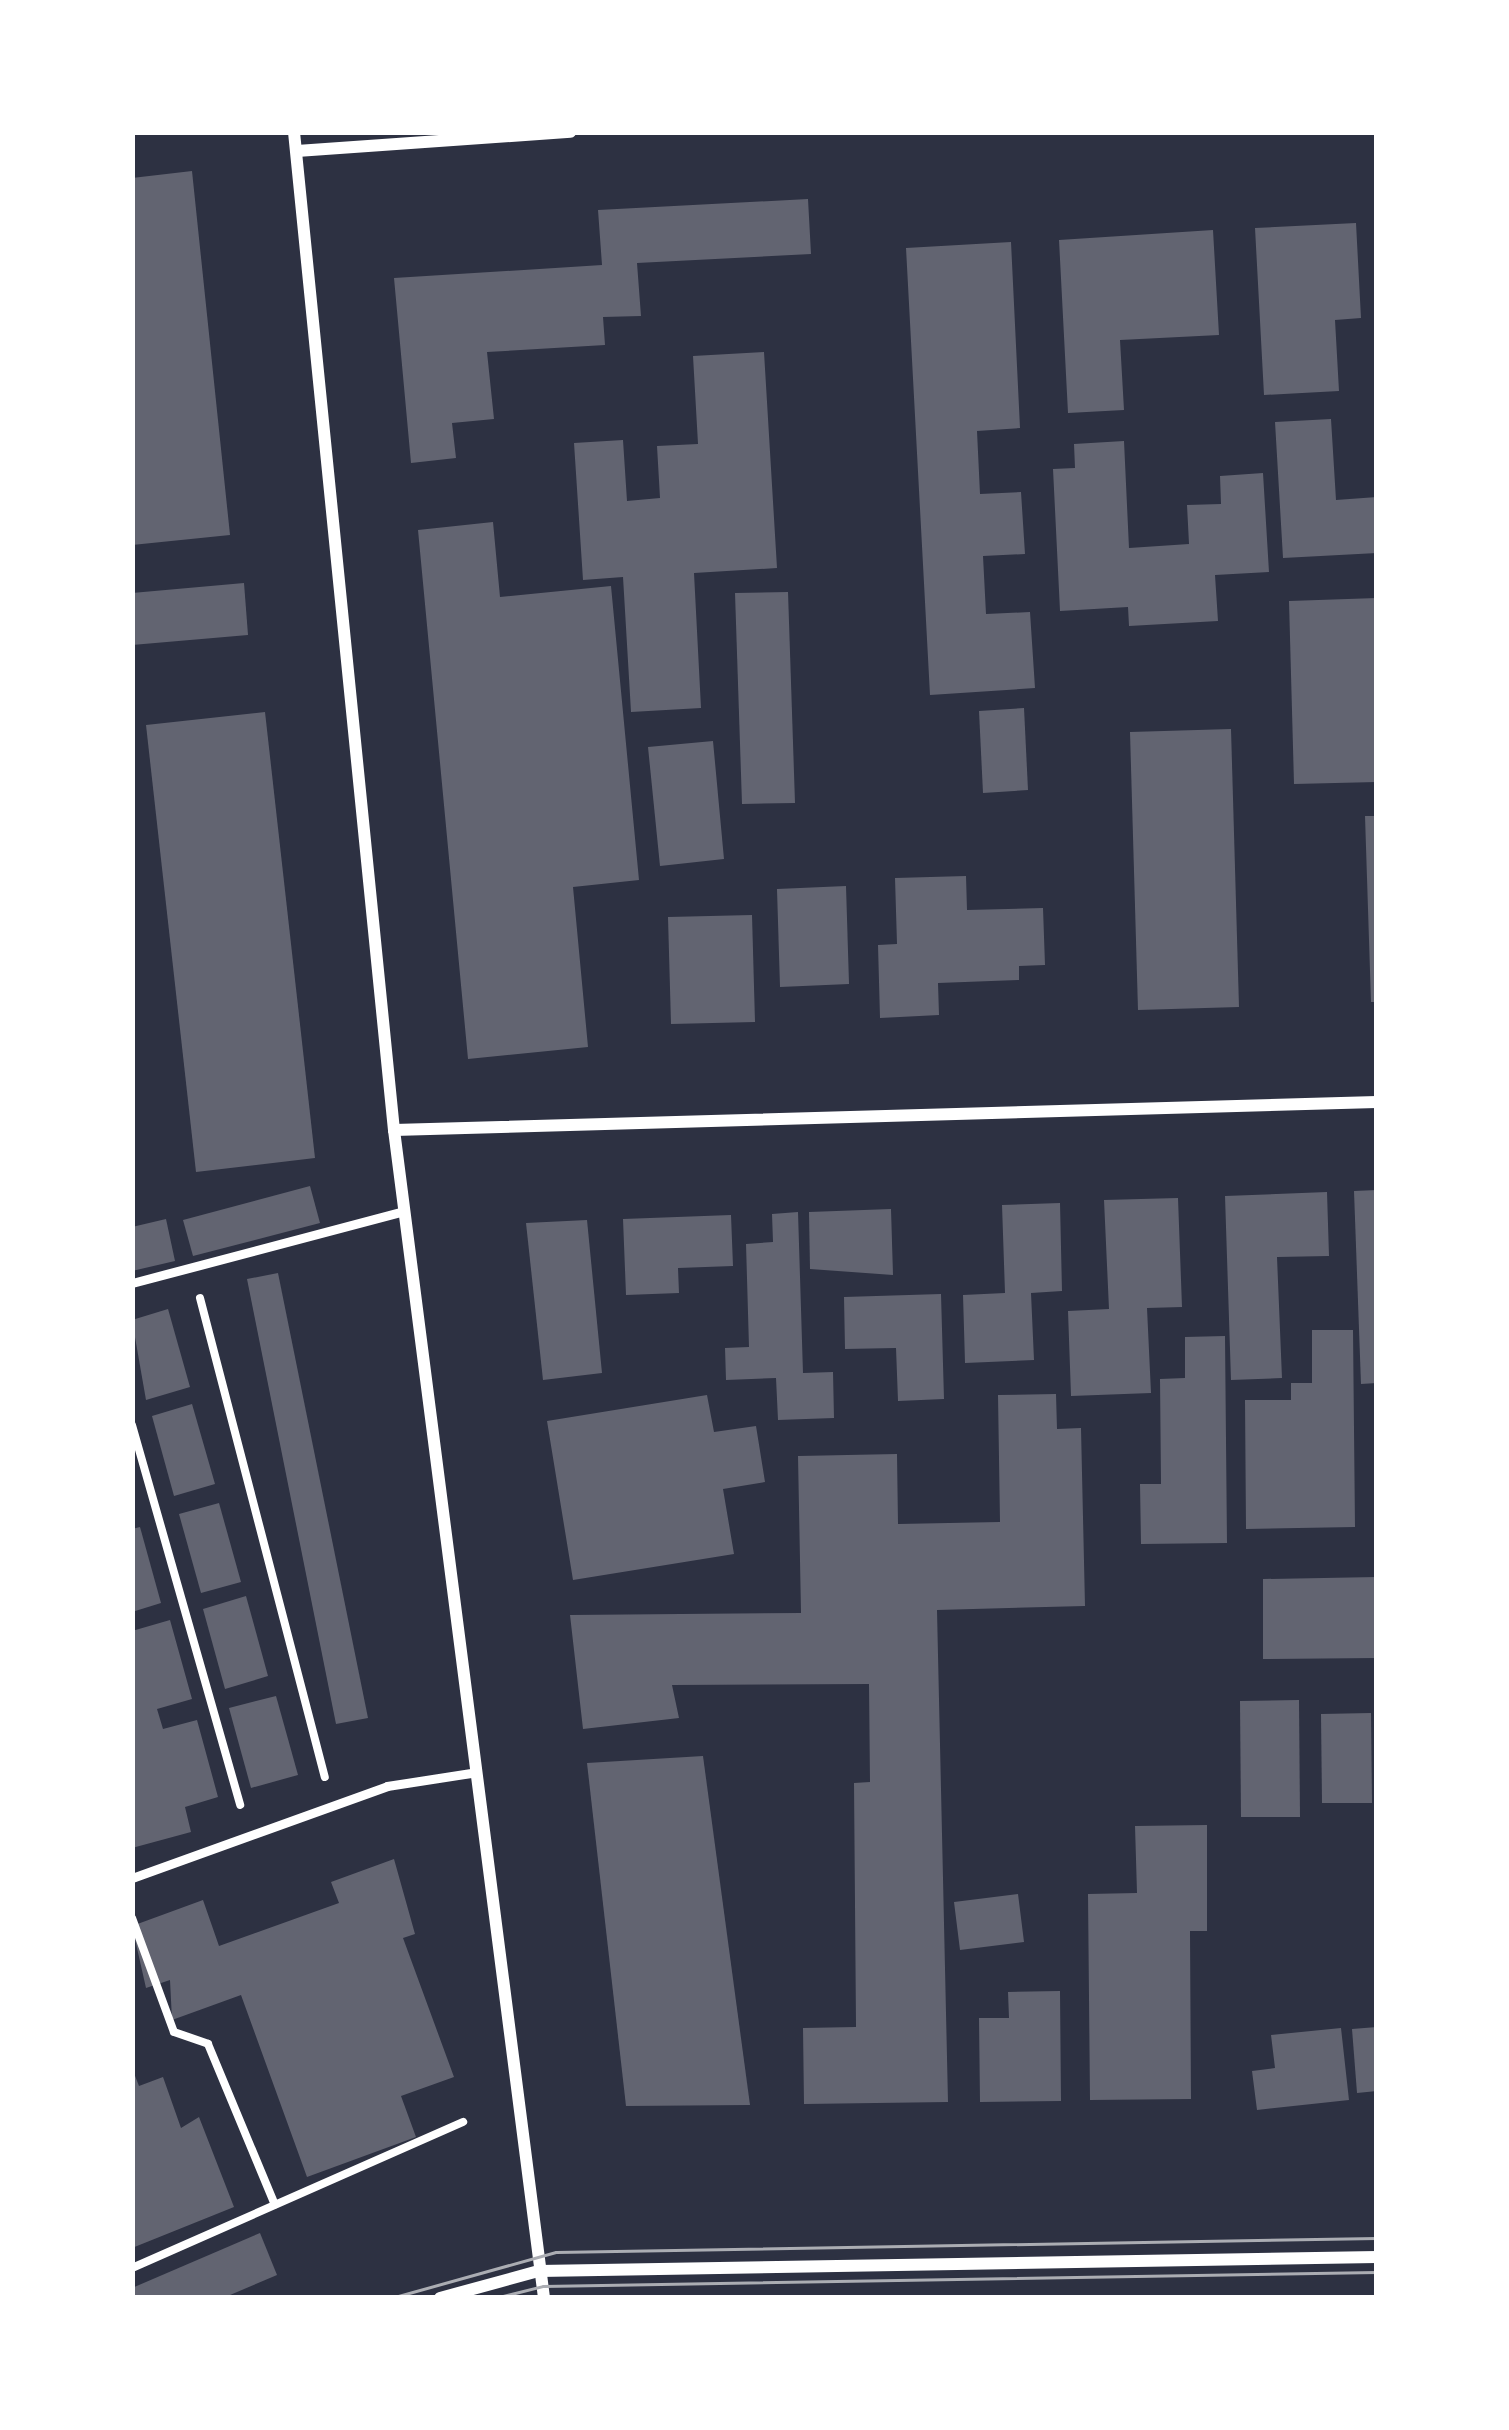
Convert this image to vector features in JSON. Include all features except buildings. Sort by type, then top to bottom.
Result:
[{"type":"street","points":[[294,132],[394,1130],[471,1773],[544,2298]]},
{"type":"street","points":[[297,151],[570,132]]},
{"type":"street","points":[[394,1130],[1377,1102]]},
{"type":"street","points":[[440,2298],[539,2271],[1377,2257]]},
{"type":"lane","points":[[132,1283],[406,1211]]},
{"type":"lane","points":[[132,1878],[332,1806],[471,1773]]},
{"type":"path","points":[[192,1267],[332,1806]]},
{"type":"path","points":[[132,1426],[249,1836]]},
{"type":"path","points":[[132,1918],[174,2032],[208,2044],[275,2205]]},
{"type":"path","points":[[132,2268],[463,2122]]},
{"type":"tram line","points":[[391,2298],[556,2252],[1377,2238]]},
{"type":"tram line","points":[[495,2298],[543,2286],[1377,2272]]}]
